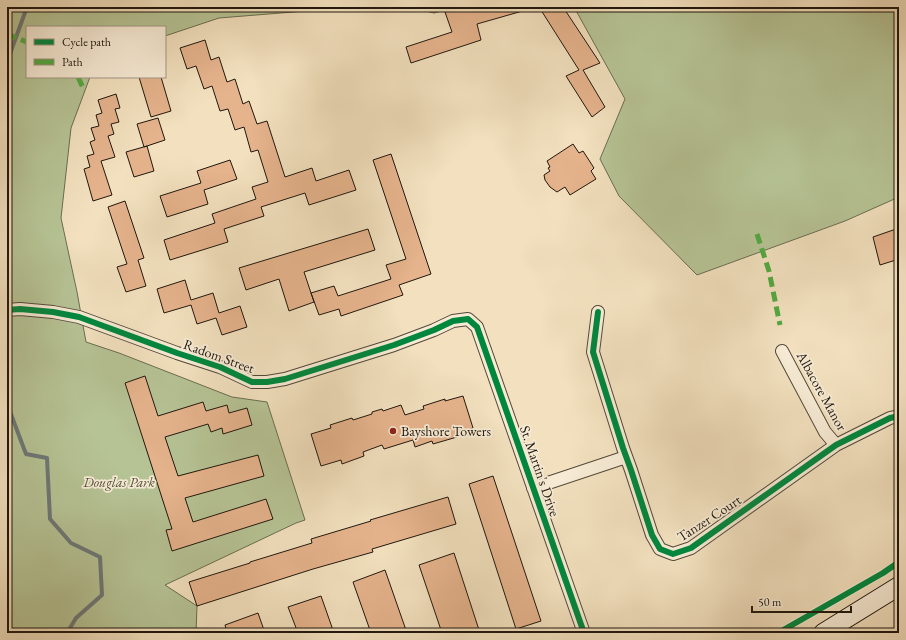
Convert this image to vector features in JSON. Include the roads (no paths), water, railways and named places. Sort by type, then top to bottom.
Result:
[{"type":"main road","points":[[824,633],[899,586]]},
{"type":"street","name":"Radom Street","points":[[7,310],[20,309],[53,312],[79,317],[220,367],[252,382],[267,382],[285,379],[394,345],[453,321],[468,319]]},
{"type":"street","name":"Tanzer Court","points":[[598,312],[593,352],[652,535],[660,549],[673,554],[691,548],[836,445],[890,418],[899,416]]},
{"type":"street","name":"St. Martin's Drive","points":[[468,319],[477,327],[584,633]]},
{"type":"street","name":"Albacore Manor","points":[[782,351],[825,432],[836,445]]},
{"type":"street","points":[[533,488],[626,457]]},
{"type":"waterway","points":[[7,62],[27,7]]},
{"type":"waterway","points":[[7,392],[9,409],[26,454],[47,458],[50,519],[71,543],[100,557],[102,595],[76,618],[67,633]]},
{"type":"place","name":"Bayshore Towers","points":[[393,431]]},
{"type":"park label","name":"Douglas Park","points":[[119,482]]}]
